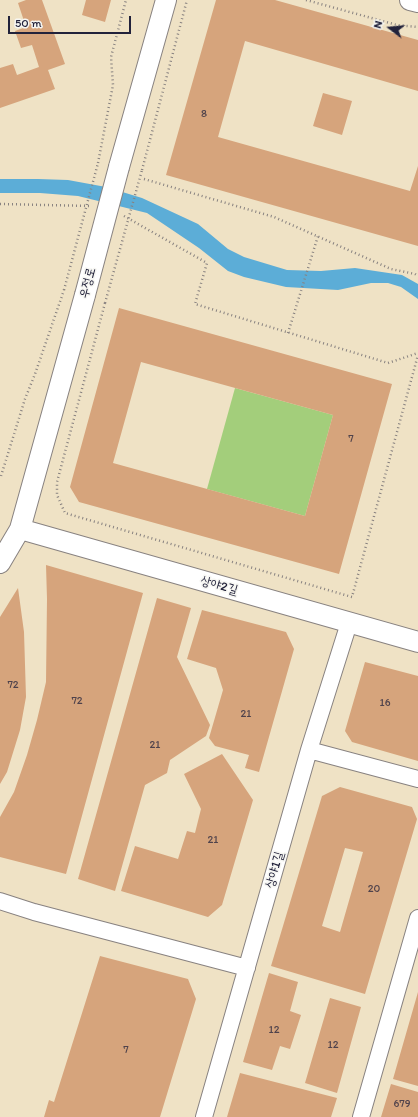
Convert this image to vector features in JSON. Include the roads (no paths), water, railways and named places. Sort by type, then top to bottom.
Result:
[{"type":"street","name":"우정로","points":[[0,563],[20,529],[166,0]]},
{"type":"street","points":[[410,0],[418,2]]},
{"type":"street","name":"상야2길","points":[[20,529],[418,642]]},
{"type":"street","name":"상야1길","points":[[204,1117],[309,750],[349,623]]},
{"type":"street","points":[[309,750],[418,780]]},
{"type":"street","points":[[0,901],[34,912],[247,968]]},
{"type":"street","points":[[361,1117],[418,918]]},
{"type":"water","points":[[0,179],[68,180],[106,187],[142,198],[198,224],[228,249],[244,257],[287,270],[321,271],[355,268],[402,275],[418,284],[418,299],[401,287],[388,283],[371,283],[338,290],[286,287],[244,277],[228,271],[199,248],[147,213],[78,196],[40,193],[0,193]]}]
